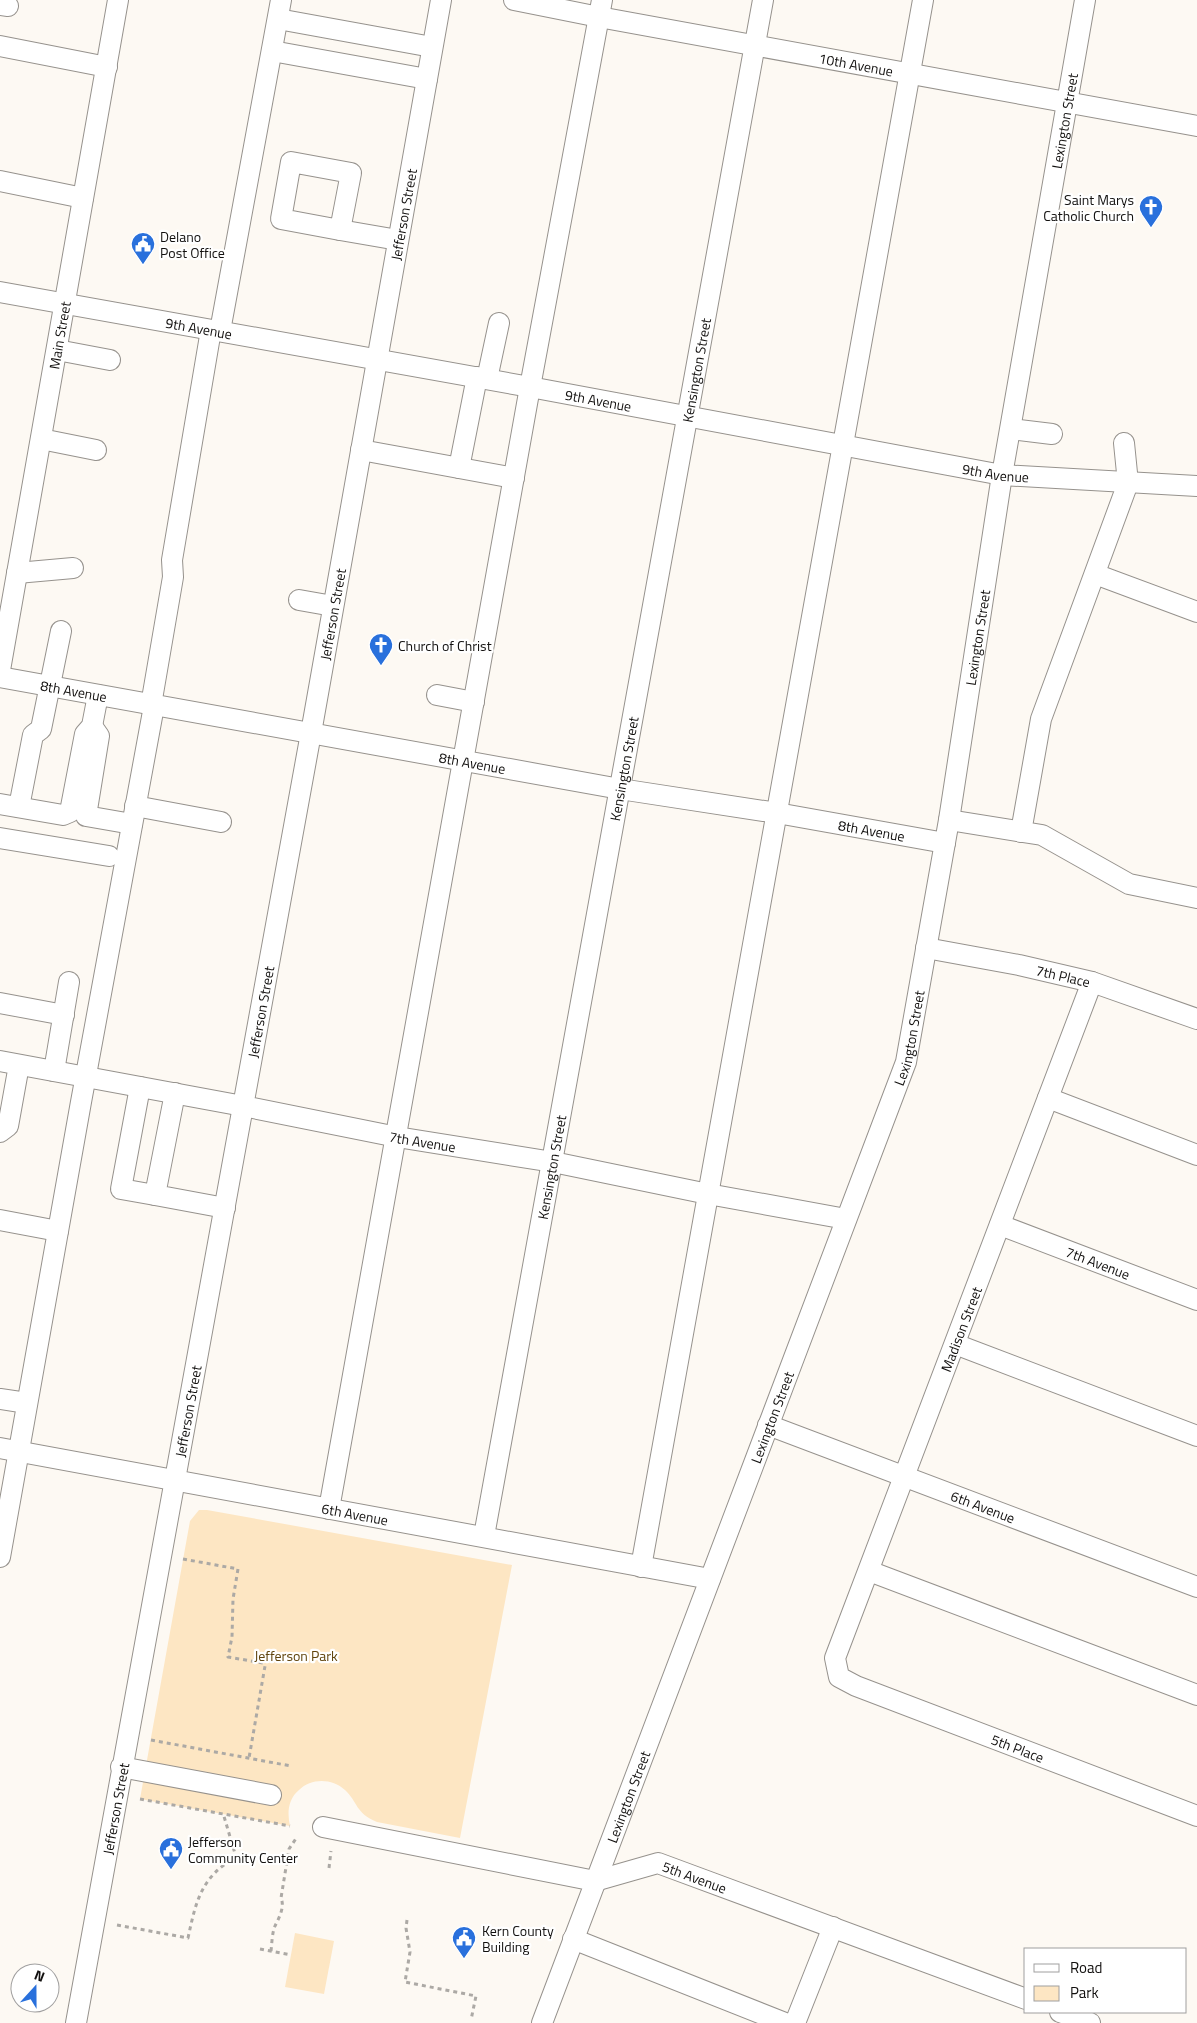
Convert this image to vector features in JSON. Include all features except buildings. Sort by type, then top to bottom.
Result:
[{"type":"street","name":"Main Street","points":[[0,670],[118,0]]},
{"type":"street","name":"Jefferson Street","points":[[76,2023],[121,1767],[311,733],[441,0]]},
{"type":"street","name":"10th Avenue","points":[[514,0],[600,9],[754,46],[1197,126]]},
{"type":"street","name":"Kensington Street","points":[[484,1536],[763,0]]},
{"type":"street","points":[[641,1567],[923,0]]},
{"type":"street","name":"Lexington Street","points":[[542,2023],[906,1062],[949,820],[1002,475],[1085,0]]},
{"type":"street","points":[[0,1557],[9,1450],[28,1403],[85,1076],[134,815],[173,577],[172,560],[280,9],[432,47]]},
{"type":"street","points":[[330,1508],[530,387],[600,9]]},
{"type":"street","points":[[0,46],[107,66]]},
{"type":"street","points":[[272,51],[427,79]]},
{"type":"street","points":[[0,181],[83,198]]},
{"type":"street","points":[[340,230],[398,240]]},
{"type":"street","name":"9th Avenue","points":[[0,292],[482,378],[842,447],[1002,475],[1197,486]]},
{"type":"street","points":[[460,468],[482,378],[499,324]]},
{"type":"street","points":[[57,350],[110,360]]},
{"type":"street","points":[[1011,429],[1052,434]]},
{"type":"street","points":[[41,439],[96,450]]},
{"type":"street","points":[[1021,832],[1041,719],[1128,483],[1124,443]]},
{"type":"street","points":[[361,450],[514,478]]},
{"type":"street","points":[[17,573],[73,568]]},
{"type":"street","points":[[1095,574],[1197,612]]},
{"type":"street","points":[[299,600],[333,606]]},
{"type":"street","points":[[60,632],[41,730],[33,735],[10,805],[63,815],[70,812],[85,734],[92,726],[98,695]]},
{"type":"street","name":"8th Avenue","points":[[0,677],[620,789],[778,813],[945,843]]},
{"type":"street","points":[[436,695],[474,702]]},
{"type":"street","points":[[92,726],[99,736],[86,816],[134,815],[221,822]]},
{"type":"street","points":[[949,820],[1042,835],[1129,884],[1197,898]]},
{"type":"street","points":[[0,838],[109,856]]},
{"type":"street","name":"7th Place","points":[[926,948],[1019,965],[1092,982],[1197,1019]]},
{"type":"street","points":[[54,1071],[69,982]]},
{"type":"street","name":"Madison Street","points":[[839,1677],[835,1658],[1092,982]]},
{"type":"street","points":[[0,1003],[64,1015]]},
{"type":"street","points":[[0,1132],[8,1126],[10,1063]]},
{"type":"street","name":"7th Avenue","points":[[10,1063],[140,1086],[397,1137],[553,1162],[708,1194],[846,1219]]},
{"type":"street","points":[[140,1086],[121,1189],[225,1208]]},
{"type":"street","points":[[156,1195],[175,1093]]},
{"type":"street","points":[[1048,1098],[1197,1155]]},
{"type":"street","points":[[0,1220],[58,1231]]},
{"type":"street","name":"7th Avenue","points":[[1000,1225],[1197,1300]]},
{"type":"street","points":[[955,1344],[1197,1436]]},
{"type":"street","points":[[0,1399],[28,1403]]},
{"type":"street","name":"6th Avenue","points":[[768,1425],[1197,1587]]},
{"type":"street","name":"6th Avenue","points":[[9,1450],[710,1579]]},
{"type":"street","points":[[869,1571],[1197,1696]]},
{"type":"street","name":"5th Place","points":[[839,1677],[865,1690],[1197,1816]]},
{"type":"street","points":[[121,1767],[271,1795]]},
{"type":"street","name":"5th Avenue","points":[[323,1827],[595,1881],[658,1863],[1024,1998]]},
{"type":"street","points":[[795,2023],[832,1927]]},
{"type":"street","points":[[573,1939],[785,2023]]},
{"type":"street","points":[[1063,2013],[1090,2023]]},
{"type":"path","points":[[183,1559],[238,1569],[232,1600],[232,1637],[228,1657],[263,1663],[265,1666],[249,1758]]},
{"type":"path","points":[[151,1740],[291,1766]]},
{"type":"path","points":[[140,1799],[290,1826]]},
{"type":"path","points":[[117,1925],[188,1938],[200,1891],[215,1871],[236,1857],[223,1813]]},
{"type":"path","points":[[271,1951],[275,1926],[279,1920],[282,1902],[280,1898],[289,1849],[297,1837]]},
{"type":"path","points":[[328,1868],[331,1851]]},
{"type":"path","points":[[407,1920],[406,1928],[410,1952],[404,1982],[476,1996],[471,2020]]},
{"type":"path","points":[[260,1949],[291,1955]]},
{"type":"green space","name":"Jefferson Park","points":[[199,1510],[512,1565],[460,1838],[377,1822],[365,1815],[349,1794],[340,1786],[322,1781],[309,1783],[295,1794],[289,1806],[290,1826],[140,1799],[190,1521]]},
{"type":"green space","points":[[295,1933],[334,1941],[324,1994],[285,1987]]},
{"type":"place","name":"Saint Marys Catholic Church","points":[[1151,228]]},
{"type":"place","name":"Delano Post Office","points":[[143,265]]},
{"type":"place","name":"Church of Christ","points":[[381,666]]},
{"type":"place","name":"Jefferson Community Center","points":[[171,1870]]},
{"type":"place","name":"Kern County Building","points":[[464,1959]]}]
